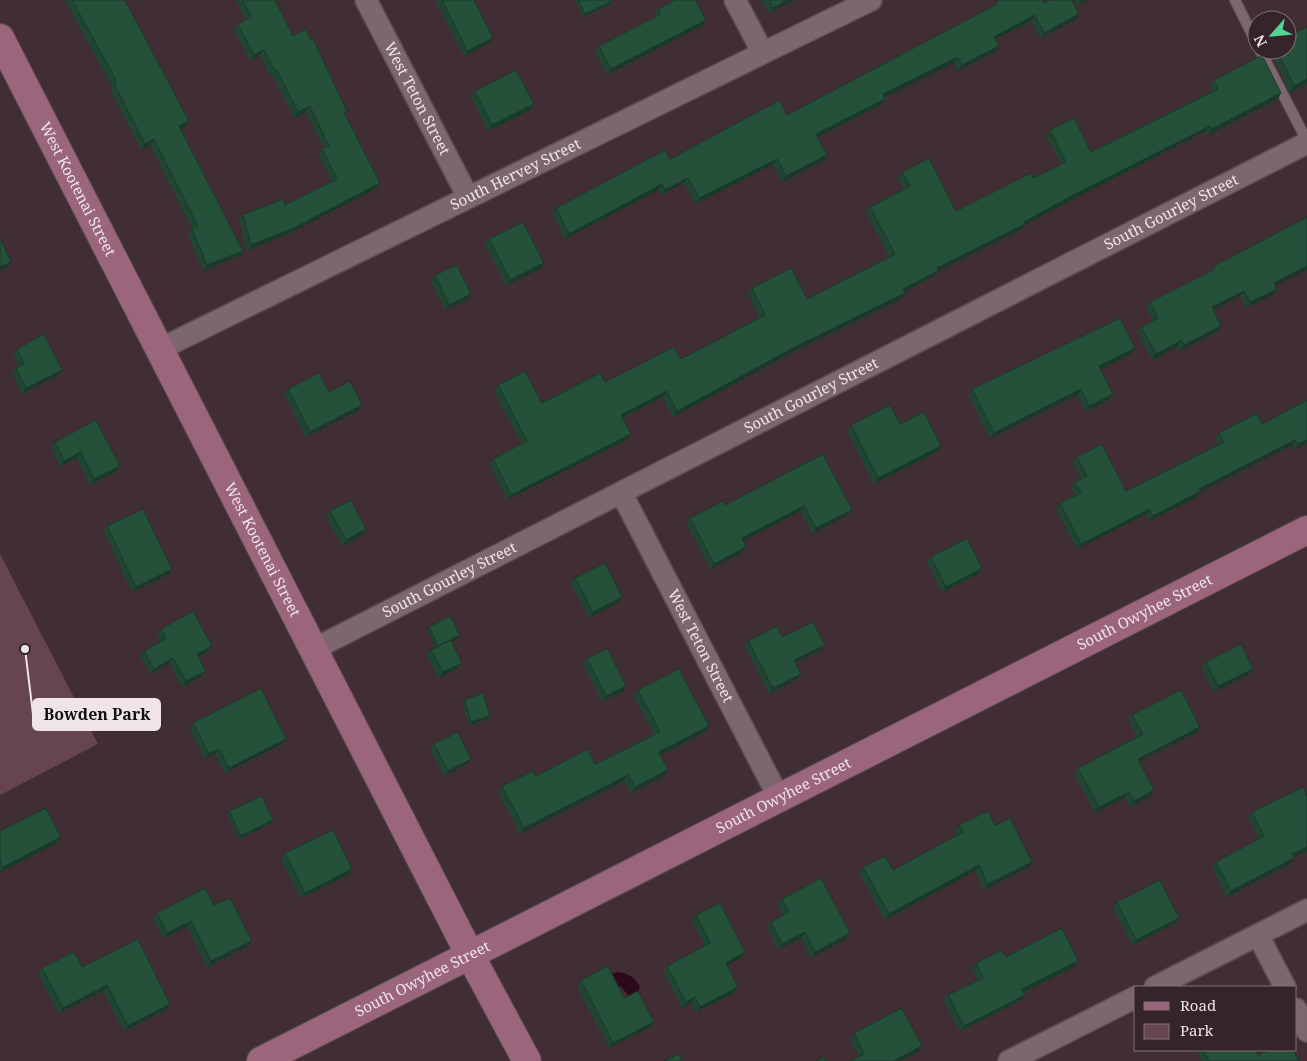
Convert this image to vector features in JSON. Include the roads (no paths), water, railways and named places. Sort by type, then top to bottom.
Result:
[{"type":"street","name":"West Teton Street","points":[[366,0],[468,197]]},
{"type":"street","points":[[735,0],[763,53]]},
{"type":"street","name":"South Hervey Street","points":[[160,350],[871,0]]},
{"type":"street","name":"West Kootenai Street","points":[[0,38],[470,955],[527,1061]]},
{"type":"street","name":"South Gourley Street","points":[[314,650],[1307,142]]},
{"type":"street","name":"West Teton Street","points":[[622,494],[779,798]]},
{"type":"street","name":"South Owyhee Street","points":[[261,1061],[1307,530]]},
{"type":"street","points":[[1157,986],[1307,910]]},
{"type":"street","points":[[1258,935],[1284,986]]},
{"type":"street","points":[[1009,1061],[1134,998]]},
{"type":"street","points":[[1297,1011],[1307,1031]]},
{"type":"lane","points":[[1235,0],[1247,24]]},
{"type":"lane","points":[[1265,60],[1307,142]]},
{"type":"place","name":"Bowden Park","points":[[25,649]]}]
